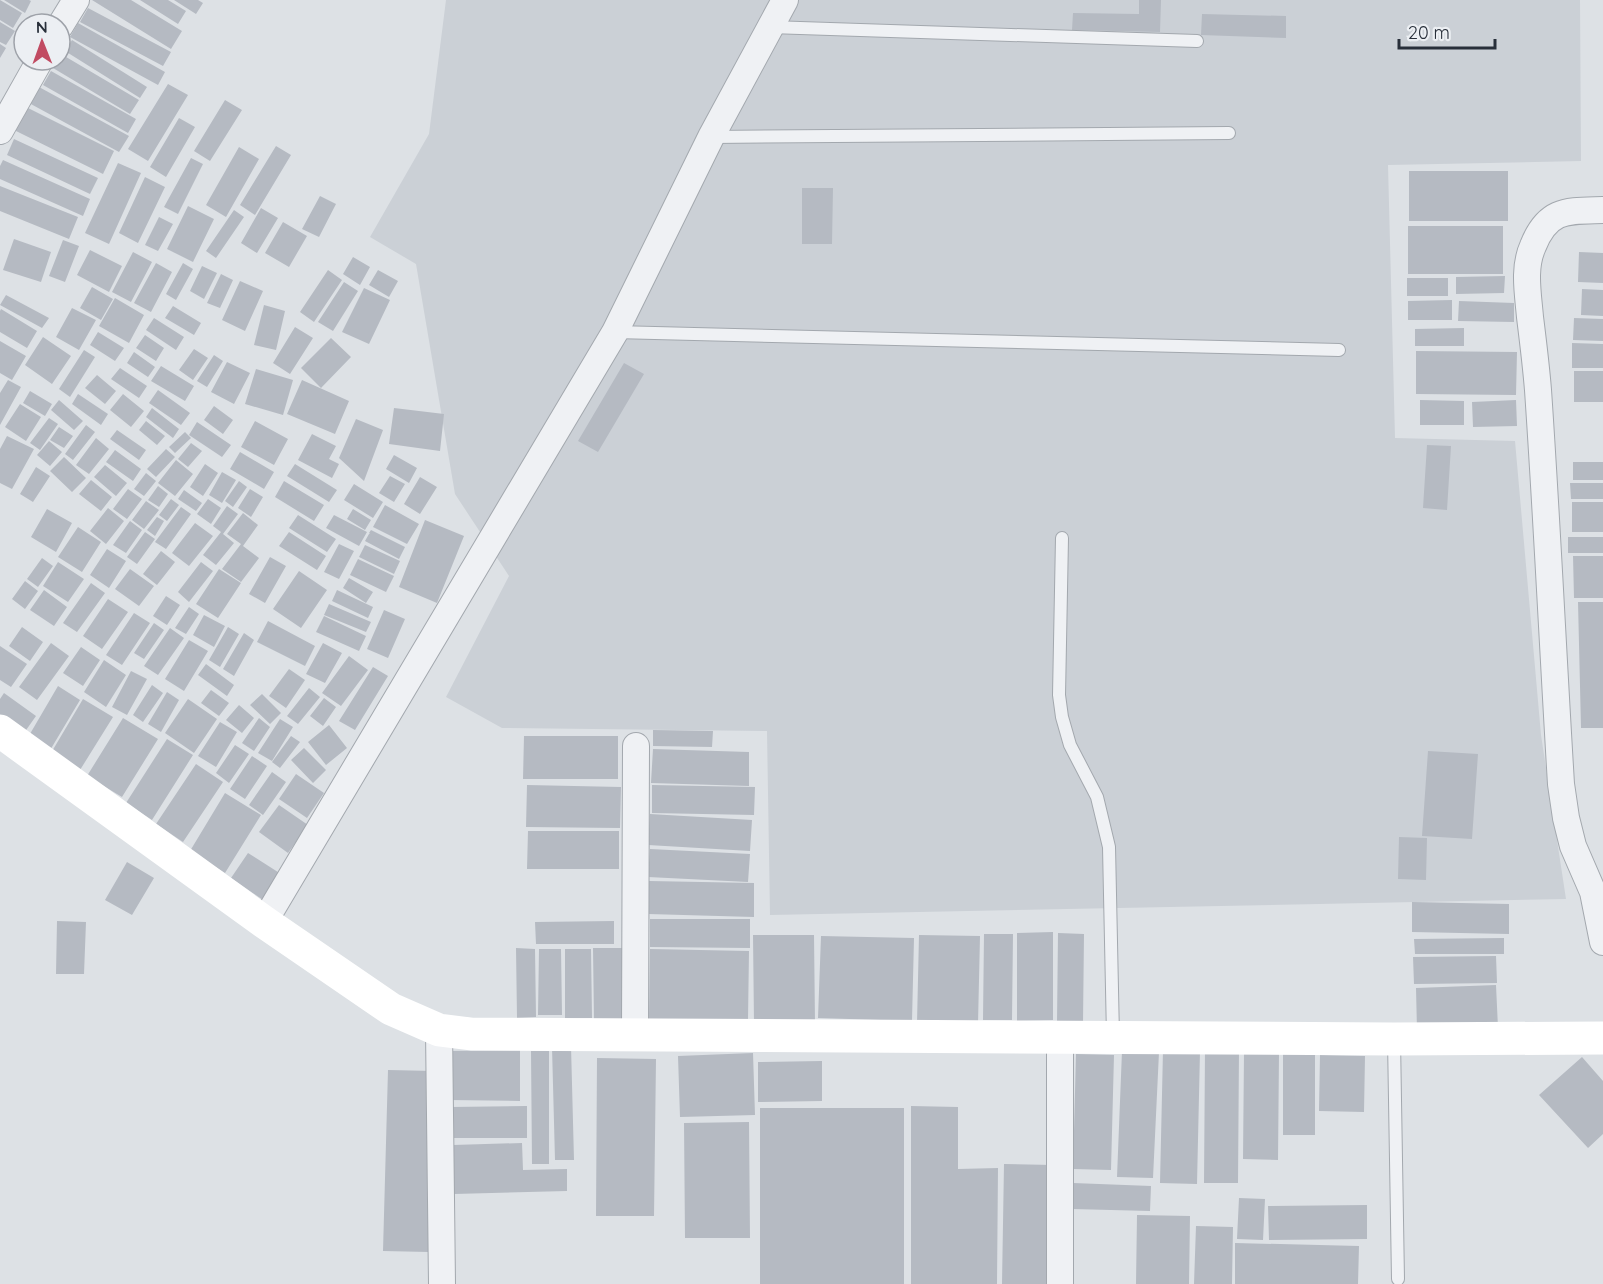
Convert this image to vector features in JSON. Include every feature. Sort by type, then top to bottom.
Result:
[{"type":"street","points":[[264,922],[615,332],[711,137],[785,0]]},
{"type":"street","points":[[0,131],[33,72]]},
{"type":"street","points":[[1603,210],[1565,212],[1546,223],[1530,253],[1527,264],[1527,284],[1537,387],[1561,784],[1573,846],[1593,892],[1603,942]]},
{"type":"street","points":[[0,731],[264,922],[391,1009],[439,1030],[471,1034],[1603,1038]]},
{"type":"street","points":[[635,1035],[636,746]]},
{"type":"street","points":[[439,1030],[442,1284]]},
{"type":"street","points":[[1060,1037],[1060,1284]]},
{"type":"lane","points":[[770,27],[1197,41]]},
{"type":"lane","points":[[711,137],[1229,133]]},
{"type":"lane","points":[[615,332],[1339,350]]},
{"type":"lane","points":[[1062,538],[1059,695],[1070,745],[1097,797],[1108,847],[1113,1037]]},
{"type":"lane","points":[[1394,1039],[1398,1279]]},
{"type":"shaded area","points":[[446,0],[1580,0],[1581,161],[1388,165],[1395,438],[1515,441],[1541,735],[1566,899],[770,915],[767,731],[502,728],[446,697],[509,576],[455,494],[416,264],[370,237],[429,134]]},
{"type":"building","points":[[0,0],[20,12],[12,12],[12,27],[0,20]]},
{"type":"building","points":[[4,0],[31,1],[23,12]]},
{"type":"building","points":[[92,0],[131,0],[182,31],[171,49]]},
{"type":"building","points":[[140,0],[168,0],[186,11],[178,24]]},
{"type":"building","points":[[174,0],[198,0],[203,3],[196,14]]},
{"type":"building","points":[[1139,0],[1161,0],[1160,32],[1072,30],[1073,13],[1139,14]]},
{"type":"building","points":[[88,8],[171,52],[163,66],[80,22]]},
{"type":"building","points":[[1202,14],[1286,16],[1286,38],[1201,35]]},
{"type":"building","points":[[0,22],[12,29],[12,36],[6,45],[0,42]]},
{"type":"building","points":[[78,23],[165,72],[158,85],[72,38]]},
{"type":"building","points":[[72,40],[147,87],[140,98],[72,55]]},
{"type":"building","points":[[0,44],[6,48],[0,58]]},
{"type":"building","points":[[72,60],[139,100],[130,114],[60,72],[72,72]]},
{"type":"building","points":[[50,72],[53,72],[136,119],[128,133],[43,85]]},
{"type":"building","points":[[168,84],[188,95],[148,161],[128,149]]},
{"type":"building","points":[[39,87],[129,136],[119,152],[29,103]]},
{"type":"building","points":[[225,100],[242,110],[210,161],[194,151]]},
{"type":"building","points":[[26,107],[114,151],[103,174],[14,130]]},
{"type":"building","points":[[179,118],[195,127],[166,177],[150,167]]},
{"type":"building","points":[[14,139],[98,178],[90,194],[7,155]]},
{"type":"building","points":[[276,146],[291,155],[255,215],[240,205]]},
{"type":"building","points":[[239,147],[259,159],[226,217],[206,205]]},
{"type":"building","points":[[191,158],[203,164],[178,214],[164,207]]},
{"type":"building","points":[[3,160],[90,199],[83,216],[0,179],[0,166]]},
{"type":"building","points":[[118,163],[141,173],[109,244],[85,233]]},
{"type":"building","points":[[1409,171],[1508,171],[1508,221],[1409,221]]},
{"type":"building","points":[[145,177],[165,187],[138,243],[119,233]]},
{"type":"building","points":[[0,186],[78,217],[69,239],[0,211]]},
{"type":"building","points":[[802,188],[833,188],[832,244],[802,244]]},
{"type":"building","points":[[320,196],[336,204],[319,237],[302,229]]},
{"type":"building","points":[[188,206],[214,219],[193,262],[167,249]]},
{"type":"building","points":[[261,208],[278,218],[257,253],[241,243]]},
{"type":"building","points":[[234,210],[244,217],[216,258],[206,251]]},
{"type":"building","points":[[159,217],[173,224],[158,251],[145,245]]},
{"type":"building","points":[[283,222],[307,236],[289,267],[265,253]]},
{"type":"building","points":[[1408,226],[1503,226],[1503,274],[1408,274]]},
{"type":"building","points":[[14,239],[51,252],[41,282],[3,270]]},
{"type":"building","points":[[63,240],[79,246],[65,282],[49,276]]},
{"type":"building","points":[[90,250],[122,266],[109,292],[77,275]]},
{"type":"building","points":[[133,252],[152,262],[131,302],[112,292]]},
{"type":"building","points":[[1579,252],[1603,253],[1603,283],[1578,282]]},
{"type":"building","points":[[353,257],[370,267],[360,285],[343,274]]},
{"type":"building","points":[[156,263],[172,272],[151,312],[134,303]]},
{"type":"building","points":[[183,263],[193,269],[176,300],[166,294]]},
{"type":"building","points":[[202,266],[217,273],[204,299],[190,291]]},
{"type":"building","points":[[328,270],[342,280],[314,322],[300,312]]},
{"type":"building","points":[[378,270],[398,281],[389,297],[369,285]]},
{"type":"building","points":[[221,274],[233,280],[220,308],[207,303]]},
{"type":"building","points":[[1505,276],[1504,293],[1456,294],[1456,277]]},
{"type":"building","points":[[1407,278],[1448,278],[1448,296],[1407,296]]},
{"type":"building","points":[[240,281],[263,291],[245,331],[222,320]]},
{"type":"building","points":[[344,282],[358,291],[333,331],[318,322]]},
{"type":"building","points":[[92,287],[113,299],[101,320],[80,308]]},
{"type":"building","points":[[364,288],[390,300],[369,344],[342,332]]},
{"type":"building","points":[[1582,289],[1603,290],[1603,316],[1581,315]]},
{"type":"building","points":[[6,295],[49,318],[42,328],[0,305]]},
{"type":"building","points":[[115,298],[144,315],[129,343],[99,326]]},
{"type":"building","points":[[1452,300],[1452,320],[1408,320],[1408,301]]},
{"type":"building","points":[[1459,301],[1514,303],[1514,322],[1458,321]]},
{"type":"building","points":[[264,305],[285,311],[276,350],[254,345]]},
{"type":"building","points":[[173,306],[201,323],[194,335],[165,318]]},
{"type":"building","points":[[72,308],[96,320],[79,350],[56,337]]},
{"type":"building","points":[[1,309],[37,331],[27,348],[0,332]]},
{"type":"building","points":[[154,318],[184,337],[176,350],[146,330]]},
{"type":"building","points":[[1574,318],[1603,319],[1603,341],[1573,340]]},
{"type":"building","points":[[295,327],[313,338],[290,374],[273,363]]},
{"type":"building","points":[[1464,328],[1464,346],[1415,346],[1415,329]]},
{"type":"building","points":[[98,332],[124,348],[115,361],[90,345]]},
{"type":"building","points":[[145,335],[164,348],[156,361],[136,348]]},
{"type":"building","points":[[43,337],[71,356],[52,384],[25,365]]},
{"type":"building","points":[[331,338],[351,357],[321,388],[301,368]]},
{"type":"building","points":[[0,341],[26,356],[12,380],[0,373]]},
{"type":"building","points":[[1572,343],[1603,344],[1603,368],[1572,368]]},
{"type":"building","points":[[194,349],[208,358],[193,380],[179,370]]},
{"type":"building","points":[[84,350],[95,357],[70,397],[59,389]]},
{"type":"building","points":[[1416,351],[1517,352],[1516,395],[1416,394]]},
{"type":"building","points":[[134,352],[155,367],[148,377],[127,363]]},
{"type":"building","points":[[214,355],[223,361],[207,387],[197,381]]},
{"type":"building","points":[[227,362],[250,373],[234,404],[211,392]]},
{"type":"building","points":[[624,363],[644,374],[598,452],[578,441]]},
{"type":"building","points":[[161,366],[194,386],[185,401],[151,381]]},
{"type":"building","points":[[120,368],[147,386],[139,398],[111,379]]},
{"type":"building","points":[[256,369],[293,380],[283,415],[245,404]]},
{"type":"building","points":[[1574,371],[1603,371],[1603,402],[1574,402]]},
{"type":"building","points":[[97,375],[116,391],[105,404],[85,388]]},
{"type":"building","points":[[8,380],[21,387],[0,425],[0,393]]},
{"type":"building","points":[[302,380],[349,401],[335,434],[287,414]]},
{"type":"building","points":[[158,390],[190,413],[181,425],[149,403]]},
{"type":"building","points":[[30,391],[52,404],[45,416],[23,403]]},
{"type":"building","points":[[78,394],[108,414],[101,425],[72,404]]},
{"type":"building","points":[[123,394],[144,411],[131,427],[110,410]]},
{"type":"building","points":[[59,400],[83,421],[74,430],[51,410]]},
{"type":"building","points":[[1420,400],[1464,401],[1464,425],[1420,425]]},
{"type":"building","points":[[1516,400],[1517,426],[1473,427],[1472,402]]},
{"type":"building","points":[[20,404],[41,417],[26,441],[5,427]]},
{"type":"building","points":[[214,406],[233,420],[223,434],[204,420]]},
{"type":"building","points":[[152,408],[179,429],[173,438],[146,417]]},
{"type":"building","points":[[394,408],[444,414],[440,451],[389,444]]},
{"type":"building","points":[[49,418],[58,424],[40,450],[30,443]]},
{"type":"building","points":[[356,419],[383,430],[364,481],[339,458]]},
{"type":"building","points":[[146,421],[165,436],[157,445],[139,430]]},
{"type":"building","points":[[255,421],[288,439],[274,465],[241,447]]},
{"type":"building","points":[[197,422],[231,445],[222,457],[189,435]]},
{"type":"building","points":[[86,425],[95,432],[73,460],[65,454]]},
{"type":"building","points":[[59,427],[73,436],[64,448],[50,440]]},
{"type":"building","points":[[117,430],[146,450],[139,460],[110,439]]},
{"type":"building","points":[[185,432],[191,438],[175,453],[169,447]]},
{"type":"building","points":[[312,434],[336,446],[329,459],[339,464],[332,478],[298,460]]},
{"type":"building","points":[[7,436],[34,449],[12,489],[0,483],[0,449]]},
{"type":"building","points":[[96,438],[109,449],[89,474],[76,465]]},
{"type":"building","points":[[49,441],[62,452],[50,466],[37,455]]},
{"type":"building","points":[[191,443],[202,451],[188,467],[178,459]]},
{"type":"building","points":[[1427,445],[1451,446],[1447,510],[1423,508]]},
{"type":"building","points":[[166,449],[175,457],[156,477],[147,469]]},
{"type":"building","points":[[115,450],[141,469],[133,481],[106,462]]},
{"type":"building","points":[[240,452],[274,472],[264,489],[230,469]]},
{"type":"building","points":[[394,455],[417,468],[409,483],[386,469]]},
{"type":"building","points":[[64,457],[86,478],[72,492],[50,471]]},
{"type":"building","points":[[176,460],[193,474],[175,496],[158,483]]},
{"type":"building","points":[[1573,462],[1603,462],[1603,480],[1573,480]]},
{"type":"building","points":[[205,464],[218,473],[203,496],[190,487]]},
{"type":"building","points":[[295,464],[337,490],[329,502],[287,476]]},
{"type":"building","points":[[105,465],[127,483],[116,496],[94,477]]},
{"type":"building","points":[[36,467],[50,476],[33,502],[20,494]]},
{"type":"building","points":[[222,472],[236,480],[222,503],[209,495]]},
{"type":"building","points":[[146,473],[156,481],[144,496],[134,489]]},
{"type":"building","points":[[390,476],[405,484],[394,502],[379,493]]},
{"type":"building","points":[[420,477],[437,487],[420,514],[404,504]]},
{"type":"building","points":[[91,480],[112,497],[101,511],[79,494]]},
{"type":"building","points":[[239,481],[247,487],[233,507],[225,501]]},
{"type":"building","points":[[284,481],[324,505],[314,521],[275,497]]},
{"type":"building","points":[[1570,483],[1603,483],[1603,499],[1571,499]]},
{"type":"building","points":[[354,484],[383,502],[373,518],[344,500]]},
{"type":"building","points":[[158,486],[168,494],[159,507],[148,500]]},
{"type":"building","points":[[128,489],[142,499],[127,519],[113,509]]},
{"type":"building","points":[[250,489],[263,497],[251,517],[238,508]]},
{"type":"building","points":[[184,490],[202,503],[196,511],[178,499]]},
{"type":"building","points":[[171,499],[179,505],[167,521],[159,515]]},
{"type":"building","points":[[208,499],[221,508],[211,524],[197,514]]},
{"type":"building","points":[[146,501],[159,510],[144,529],[132,520]]},
{"type":"building","points":[[1572,502],[1603,502],[1603,532],[1572,532]]},
{"type":"building","points":[[385,505],[419,524],[407,544],[373,527]]},
{"type":"building","points":[[227,506],[238,514],[223,534],[234,543],[216,565],[203,555],[221,532],[213,526]]},
{"type":"building","points":[[181,507],[191,514],[166,549],[155,542]]},
{"type":"building","points":[[108,508],[124,521],[106,544],[90,531]]},
{"type":"building","points":[[47,509],[72,523],[56,552],[31,537]]},
{"type":"building","points":[[353,509],[371,520],[365,530],[347,519]]},
{"type":"building","points":[[243,513],[258,525],[243,546],[259,558],[241,582],[222,569],[241,544],[227,534]]},
{"type":"building","points":[[298,515],[336,539],[327,552],[289,528]]},
{"type":"building","points":[[334,515],[367,532],[359,546],[326,528]]},
{"type":"building","points":[[157,517],[164,521],[155,536],[147,530]]},
{"type":"building","points":[[425,520],[464,536],[437,603],[399,587]]},
{"type":"building","points":[[130,521],[142,530],[126,553],[113,545]]},
{"type":"building","points":[[195,523],[213,536],[189,566],[172,553]]},
{"type":"building","points":[[78,527],[101,542],[82,572],[58,557]]},
{"type":"building","points":[[371,530],[405,547],[399,559],[365,541]]},
{"type":"building","points":[[145,532],[155,539],[137,564],[127,557]]},
{"type":"building","points":[[289,532],[326,556],[317,570],[279,546]]},
{"type":"building","points":[[1568,537],[1603,537],[1603,553],[1568,553]]},
{"type":"building","points":[[339,544],[354,551],[339,579],[324,572]]},
{"type":"building","points":[[365,545],[400,561],[394,574],[359,557]]},
{"type":"building","points":[[107,549],[126,561],[109,588],[90,575]]},
{"type":"building","points":[[161,551],[175,562],[157,585],[143,574]]},
{"type":"building","points":[[1573,556],[1603,556],[1603,598],[1574,598]]},
{"type":"building","points":[[270,557],[286,566],[265,603],[249,594]]},
{"type":"building","points":[[42,558],[53,566],[38,587],[27,579]]},
{"type":"building","points":[[358,559],[394,576],[386,592],[350,575]]},
{"type":"building","points":[[58,562],[84,579],[68,602],[43,586]]},
{"type":"building","points":[[201,562],[213,571],[189,602],[178,592]]},
{"type":"building","points":[[130,569],[154,586],[139,606],[115,589]]},
{"type":"building","points":[[219,569],[241,583],[218,618],[196,604]]},
{"type":"building","points":[[299,571],[327,590],[301,628],[273,609]]},
{"type":"building","points":[[349,578],[373,592],[366,603],[343,588]]},
{"type":"building","points":[[25,581],[38,591],[25,609],[12,599]]},
{"type":"building","points":[[91,583],[105,593],[77,632],[63,623]]},
{"type":"building","points":[[44,590],[67,607],[54,626],[30,610]]},
{"type":"building","points":[[337,590],[373,607],[368,618],[332,601]]},
{"type":"building","points":[[166,596],[180,605],[167,625],[153,616]]},
{"type":"building","points":[[108,599],[128,612],[102,649],[83,636]]},
{"type":"building","points":[[1578,602],[1603,602],[1603,728],[1581,728]]},
{"type":"building","points":[[329,604],[371,622],[366,632],[324,615]]},
{"type":"building","points":[[189,607],[199,614],[186,634],[175,628]]},
{"type":"building","points":[[384,610],[405,619],[388,658],[367,649]]},
{"type":"building","points":[[134,613],[150,623],[122,665],[106,655]]},
{"type":"building","points":[[204,615],[225,626],[214,647],[193,635]]},
{"type":"building","points":[[324,616],[366,636],[359,651],[316,632]]},
{"type":"building","points":[[268,621],[315,646],[305,666],[257,642]]},
{"type":"building","points":[[154,623],[164,630],[144,659],[134,653]]},
{"type":"building","points":[[22,627],[43,642],[30,661],[9,646]]},
{"type":"building","points":[[228,627],[239,634],[220,667],[209,660]]},
{"type":"building","points":[[170,628],[184,638],[158,675],[144,666]]},
{"type":"building","points":[[244,633],[254,640],[234,676],[223,669]]},
{"type":"building","points":[[189,640],[208,651],[184,691],[165,679]]},
{"type":"building","points":[[51,643],[69,656],[37,700],[19,687]]},
{"type":"building","points":[[323,643],[342,653],[325,683],[306,674]]},
{"type":"building","points":[[0,646],[27,664],[11,687],[0,680]]},
{"type":"building","points":[[81,647],[100,660],[83,686],[63,673]]},
{"type":"building","points":[[349,656],[368,670],[341,706],[322,693]]},
{"type":"building","points":[[104,660],[126,675],[106,707],[84,692]]},
{"type":"building","points":[[206,664],[234,685],[227,696],[198,675]]},
{"type":"building","points":[[373,667],[388,676],[355,730],[339,721]]},
{"type":"building","points":[[289,669],[305,680],[286,708],[269,696]]},
{"type":"building","points":[[131,671],[147,679],[127,715],[112,707]]},
{"type":"building","points":[[152,685],[163,693],[143,722],[133,715]]},
{"type":"building","points":[[58,686],[80,700],[49,752],[27,739]]},
{"type":"building","points":[[309,688],[320,697],[298,724],[287,716]]},
{"type":"building","points":[[211,690],[229,703],[219,716],[201,703]]},
{"type":"building","points":[[167,692],[179,700],[161,732],[148,724]]},
{"type":"building","points":[[4,693],[36,716],[24,733],[0,717],[0,699]]},
{"type":"building","points":[[262,694],[281,713],[270,724],[250,705]]},
{"type":"building","points":[[324,698],[336,707],[323,726],[310,716]]},
{"type":"building","points":[[83,699],[113,717],[80,770],[51,753]]},
{"type":"building","points":[[188,699],[217,719],[194,753],[165,733]]},
{"type":"building","points":[[239,705],[254,718],[242,733],[226,720]]},
{"type":"building","points":[[123,718],[158,739],[122,797],[87,776]]},
{"type":"building","points":[[259,718],[270,727],[254,751],[242,743]]},
{"type":"building","points":[[280,719],[293,727],[272,761],[258,753]]},
{"type":"building","points":[[220,722],[237,732],[216,767],[198,756]]},
{"type":"building","points":[[329,725],[347,748],[326,765],[308,742]]},
{"type":"building","points":[[653,730],[713,731],[712,747],[653,746]]},
{"type":"building","points":[[291,736],[300,742],[280,768],[272,762]]},
{"type":"building","points":[[524,736],[618,736],[618,779],[523,779]]},
{"type":"building","points":[[167,739],[193,755],[152,820],[126,803]]},
{"type":"building","points":[[235,745],[249,754],[229,783],[216,773]]},
{"type":"building","points":[[304,748],[326,770],[313,783],[291,760]]},
{"type":"building","points":[[653,749],[749,752],[749,786],[651,783]]},
{"type":"building","points":[[1428,751],[1478,754],[1472,839],[1422,836]]},
{"type":"building","points":[[252,756],[267,766],[245,799],[230,789]]},
{"type":"building","points":[[196,764],[223,782],[183,842],[156,824]]},
{"type":"building","points":[[272,772],[286,782],[263,815],[249,805]]},
{"type":"building","points":[[296,774],[324,793],[307,818],[279,799]]},
{"type":"building","points":[[527,785],[621,787],[620,828],[526,827]]},
{"type":"building","points":[[652,785],[755,787],[754,815],[652,813]]},
{"type":"building","points":[[225,793],[261,815],[225,873],[190,851]]},
{"type":"building","points":[[279,805],[308,825],[288,853],[259,832]]},
{"type":"building","points":[[650,814],[752,820],[750,851],[648,845]]},
{"type":"building","points":[[528,831],[619,831],[619,869],[527,869]]},
{"type":"building","points":[[1399,837],[1427,838],[1426,880],[1398,879]]},
{"type":"building","points":[[650,849],[750,854],[748,882],[648,877]]},
{"type":"building","points":[[248,853],[281,874],[263,900],[231,878]]},
{"type":"building","points":[[127,862],[154,878],[132,915],[105,900]]},
{"type":"building","points":[[649,881],[754,883],[754,917],[648,914]]},
{"type":"building","points":[[1412,902],[1509,904],[1509,934],[1412,932]]},
{"type":"building","points":[[650,919],[750,919],[750,948],[650,947]]},
{"type":"building","points":[[57,921],[86,922],[84,974],[56,974]]},
{"type":"building","points":[[614,921],[614,944],[536,944],[535,922]]},
{"type":"building","points":[[1053,932],[1053,1020],[1017,1021],[1017,933]]},
{"type":"building","points":[[1058,933],[1084,934],[1083,1023],[1057,1023]]},
{"type":"building","points":[[984,934],[1013,934],[1012,1020],[983,1020]]},
{"type":"building","points":[[753,935],[814,935],[815,1023],[754,1023]]},
{"type":"building","points":[[919,935],[980,936],[978,1024],[917,1023]]},
{"type":"building","points":[[821,936],[914,938],[912,1021],[818,1018]]},
{"type":"building","points":[[1504,938],[1504,954],[1415,954],[1414,939]]},
{"type":"building","points":[[516,948],[535,949],[536,1017],[517,1018]]},
{"type":"building","points":[[593,948],[622,948],[623,1020],[594,1021]]},
{"type":"building","points":[[539,949],[561,949],[562,1015],[538,1015]]},
{"type":"building","points":[[565,949],[591,949],[592,1018],[565,1019]]},
{"type":"building","points":[[650,949],[749,951],[748,1020],[649,1019]]},
{"type":"building","points":[[1496,956],[1497,983],[1414,984],[1413,957]]},
{"type":"building","points":[[1496,985],[1498,1028],[1417,1030],[1416,988]]},
{"type":"building","points":[[571,1046],[574,1160],[555,1160],[552,1047]]},
{"type":"building","points":[[1205,1049],[1239,1049],[1238,1183],[1204,1183]]},
{"type":"building","points":[[520,1050],[520,1101],[449,1100],[449,1051]]},
{"type":"building","points":[[1163,1050],[1200,1051],[1197,1184],[1160,1183]]},
{"type":"building","points":[[531,1051],[549,1051],[549,1164],[532,1164]]},
{"type":"building","points":[[1122,1051],[1159,1052],[1153,1178],[1117,1177]]},
{"type":"building","points":[[753,1053],[755,1115],[680,1117],[678,1056]]},
{"type":"building","points":[[1244,1053],[1279,1053],[1278,1160],[1243,1159]]},
{"type":"building","points":[[1076,1054],[1114,1055],[1111,1170],[1073,1169]]},
{"type":"building","points":[[1283,1054],[1315,1054],[1315,1135],[1283,1135]]},
{"type":"building","points":[[1320,1055],[1365,1056],[1364,1112],[1319,1111]]},
{"type":"building","points":[[1582,1057],[1603,1081],[1603,1134],[1588,1148],[1539,1095]]},
{"type":"building","points":[[597,1058],[656,1059],[654,1216],[596,1216]]},
{"type":"building","points":[[822,1061],[822,1101],[758,1102],[758,1062]]},
{"type":"building","points":[[388,1070],[434,1071],[429,1252],[383,1251]]},
{"type":"building","points":[[527,1106],[527,1138],[451,1138],[451,1107]]},
{"type":"building","points":[[911,1106],[958,1107],[958,1169],[998,1168],[997,1284],[911,1284]]},
{"type":"building","points":[[760,1108],[904,1108],[904,1284],[760,1284]]},
{"type":"building","points":[[749,1122],[750,1238],[685,1238],[684,1123]]},
{"type":"building","points":[[522,1143],[523,1170],[567,1169],[567,1191],[454,1194],[453,1145]]},
{"type":"building","points":[[1004,1164],[1053,1165],[1052,1284],[1002,1284]]},
{"type":"building","points":[[1073,1183],[1151,1186],[1150,1211],[1072,1209]]},
{"type":"building","points":[[1239,1198],[1265,1199],[1263,1240],[1237,1239]]},
{"type":"building","points":[[1367,1205],[1367,1239],[1269,1240],[1268,1206]]},
{"type":"building","points":[[1137,1215],[1190,1216],[1189,1284],[1136,1284]]},
{"type":"building","points":[[1196,1226],[1233,1227],[1232,1284],[1194,1284]]},
{"type":"building","points":[[1235,1243],[1359,1246],[1358,1284],[1235,1284]]}]
